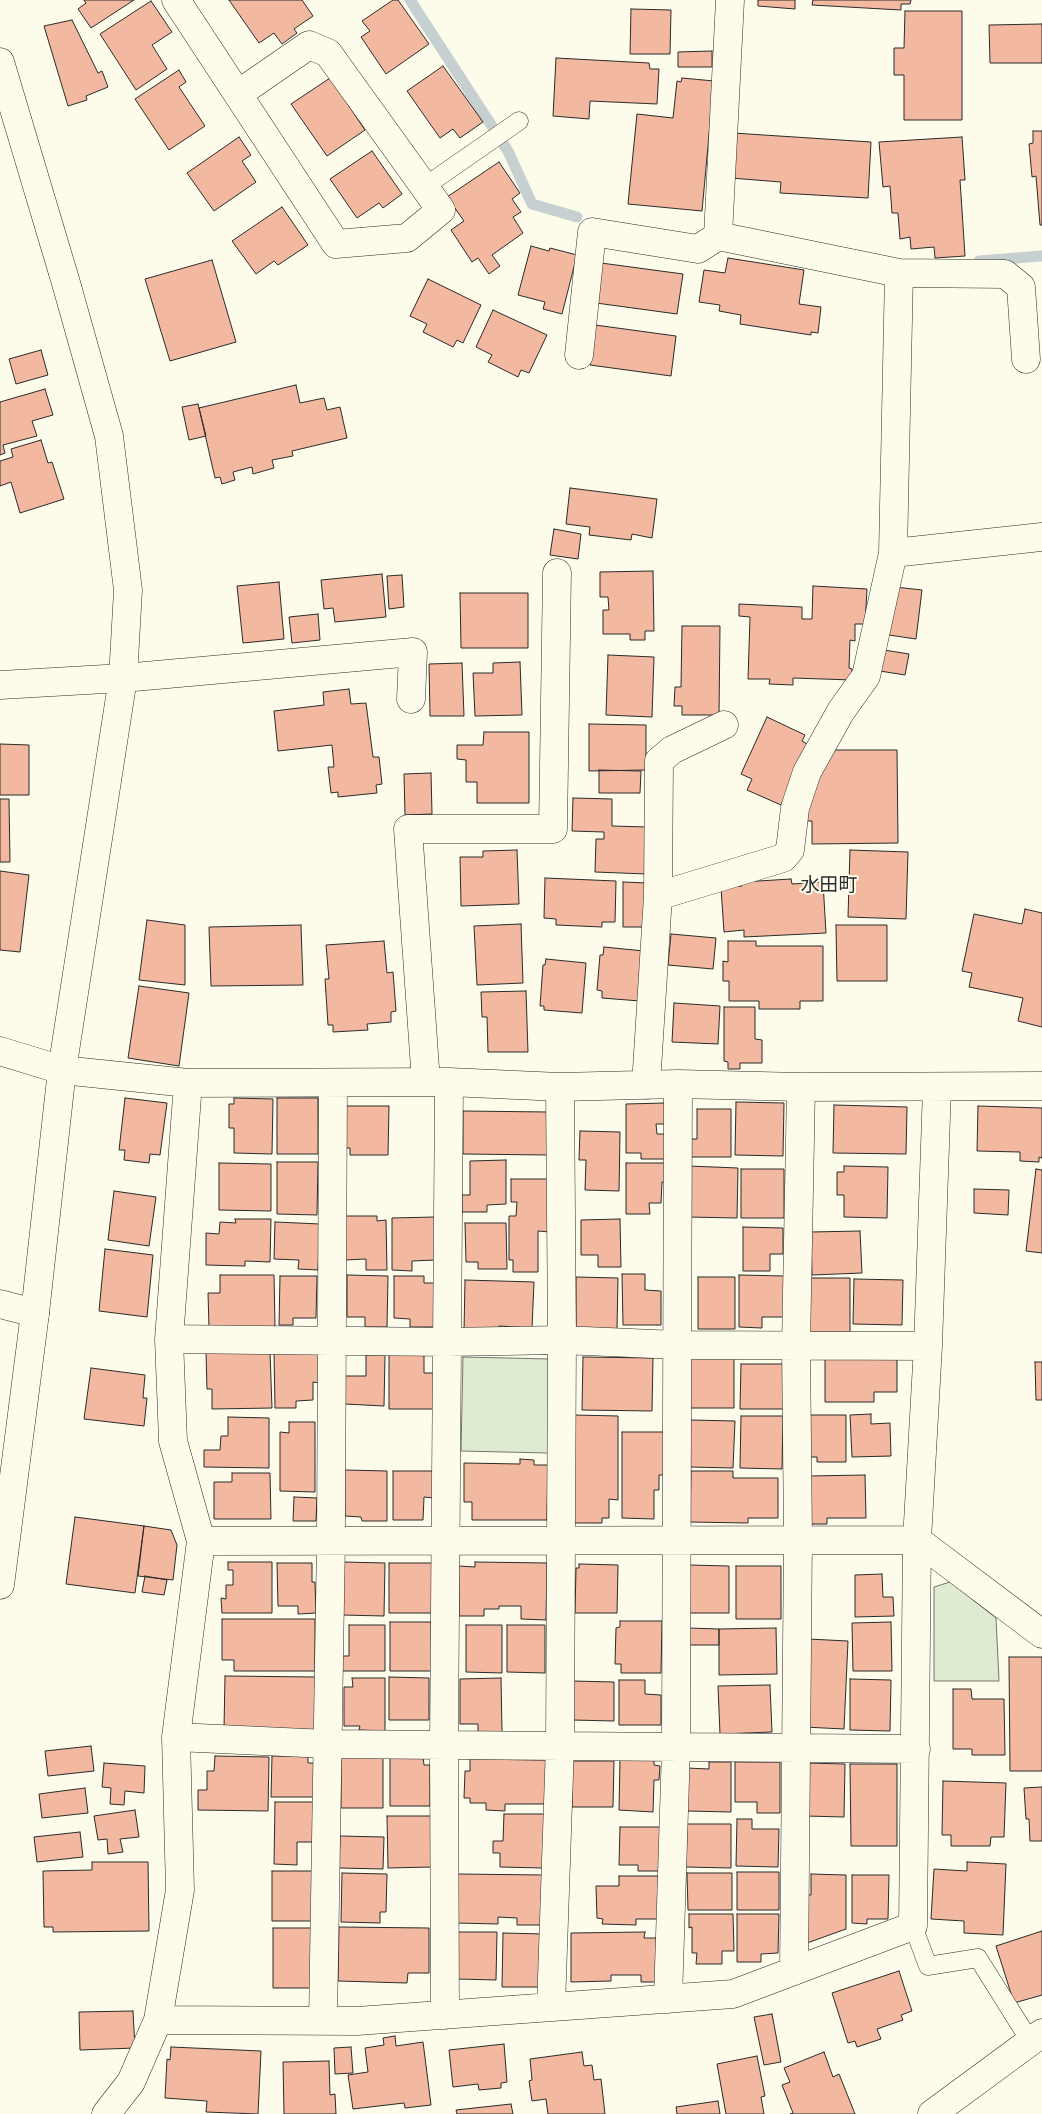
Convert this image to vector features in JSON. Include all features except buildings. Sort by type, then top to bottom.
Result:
[{"type":"street","points":[[176,0],[336,244],[407,238],[441,210],[328,53],[309,45],[238,94]]},
{"type":"street","points":[[718,236],[730,0]]},
{"type":"street","points":[[0,62],[66,283],[109,436],[128,590],[123,678],[62,1070],[35,1313],[1,1574]]},
{"type":"street","points":[[579,355],[592,232],[698,249],[718,236],[899,273],[1005,274],[1021,287],[1026,359]]},
{"type":"street","points":[[658,896],[783,858],[790,850],[795,808],[807,772],[841,711],[866,676],[892,553],[899,273]]},
{"type":"street","points":[[892,553],[1042,537]]},
{"type":"street","points":[[445,2015],[446,1342],[437,1082],[408,829],[553,828],[557,572]]},
{"type":"street","points":[[0,684],[123,678],[413,652],[411,699]]},
{"type":"street","points":[[646,1085],[658,896],[659,762],[672,750],[724,725]]},
{"type":"street","points":[[0,1051],[62,1070],[188,1083],[437,1082],[560,1086],[678,1084],[937,1088],[1042,1086]]},
{"type":"street","points":[[323,2021],[331,1540],[333,1082]]},
{"type":"street","points":[[106,2114],[131,2082],[158,2020],[180,1890],[176,1737],[200,1541],[174,1441],[169,1339],[188,1083]]},
{"type":"street","points":[[668,1999],[676,1748],[678,1084]]},
{"type":"street","points":[[551,2007],[560,1745],[562,1340],[560,1086]]},
{"type":"street","points":[[794,1971],[798,1540],[796,1345],[801,1087]]},
{"type":"street","points":[[158,2020],[357,2021],[732,1994],[913,1926],[917,1540],[928,1346],[937,1088]]},
{"type":"street","points":[[0,1304],[35,1313]]},
{"type":"street","points":[[169,1339],[446,1342],[562,1340],[677,1345],[928,1346]]},
{"type":"street","points":[[200,1541],[917,1540],[1042,1634]]},
{"type":"street","points":[[176,1737],[327,1744],[916,1749]]},
{"type":"street","points":[[932,2114],[1036,2037]]},
{"type":"lane","points":[[424,188],[519,121]]},
{"type":"lane","points":[[913,1926],[928,1966],[978,1958],[1036,2037]]},
{"type":"green space","points":[[463,1357],[550,1359],[548,1453],[461,1451]]},
{"type":"green space","points":[[950,1582],[996,1618],[999,1681],[934,1681],[934,1587]]},
{"type":"waterway","points":[[410,0],[508,151],[532,204],[577,217]]},
{"type":"waterway","points":[[979,261],[1042,256]]},
{"type":"district","name":"水田町","points":[[829,885]]}]
